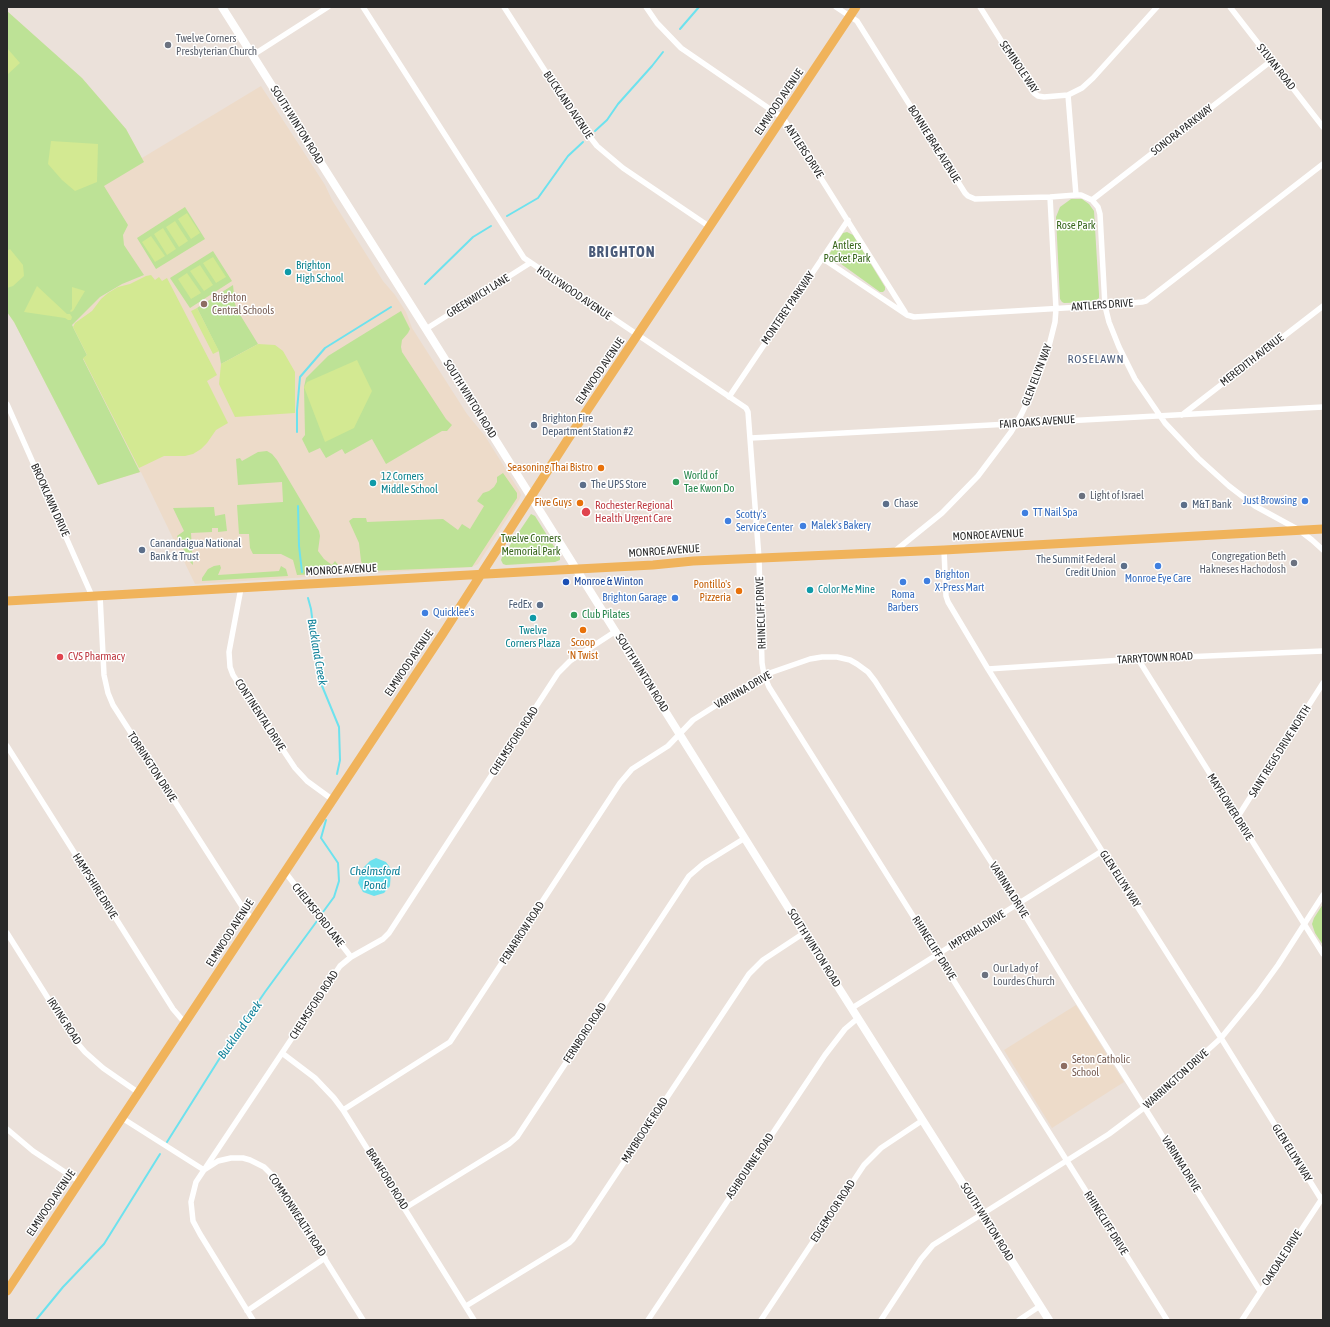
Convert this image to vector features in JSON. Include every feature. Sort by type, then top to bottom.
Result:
[{"type":"main road","name":"SOUTH WINTON ROAD","points":[[222,7],[1049,1320]]},
{"type":"main road","name":"ELMWOOD AVENUE","points":[[7,1290],[482,575],[531,496],[856,7]]},
{"type":"main road","name":"MONROE AVENUE","points":[[7,601],[482,575],[653,565],[693,561],[944,550],[1323,528]]},
{"type":"street","points":[[253,55],[328,7]]},
{"type":"street","name":"HOLLYWOOD AVENUE","points":[[362,7],[520,253],[530,263],[746,408],[748,412],[751,438],[759,559]]},
{"type":"street","name":"BUCKLAND AVENUE","points":[[504,7],[576,119],[597,146],[623,168],[710,227]]},
{"type":"street","name":"ANTLERS DRIVE","points":[[646,7],[657,23],[681,48],[783,118],[907,315],[914,317],[1105,306],[1146,301],[1323,164]]},
{"type":"street","name":"BONNIE BRAE AVENUE","points":[[836,7],[857,22],[968,196],[975,199],[1076,195]]},
{"type":"street","name":"SEMINOLE WAY","points":[[980,7],[1034,93],[1038,96],[1044,97],[1068,95],[1076,92],[1087,84],[1157,7]]},
{"type":"street","name":"SYLVAN ROAD","points":[[1230,7],[1323,127]]},
{"type":"street","name":"SONORA PARKWAY","points":[[1092,200],[1271,61]]},
{"type":"street","points":[[1068,95],[1076,195],[1081,195],[1092,200],[1098,207],[1101,222],[1105,306],[1109,322],[1119,347],[1135,379],[1159,415],[1185,446],[1229,486],[1255,506],[1299,530],[1323,550]]},
{"type":"street","name":"GLEN ELLYN WAY","points":[[895,551],[942,513],[966,490],[990,461],[1016,424],[1026,405],[1042,368],[1055,322],[1056,308],[1050,197]]},
{"type":"street","name":"MONTEREY PARKWAY","points":[[729,398],[848,220]]},
{"type":"street","points":[[822,258],[907,315]]},
{"type":"street","name":"GREENWICH LANE","points":[[426,329],[530,263]]},
{"type":"street","name":"MEREDITH AVENUE","points":[[1182,415],[1323,306]]},
{"type":"street","name":"BROOKLAWN DRIVE","points":[[7,404],[96,596]]},
{"type":"street","name":"FAIR OAKS AVENUE","points":[[751,438],[1323,407]]},
{"type":"street","name":"GLEN ELLYN WAY","points":[[944,550],[948,600],[988,668],[1102,851],[1322,1198]]},
{"type":"street","name":"RHINECLIFF DRIVE","points":[[759,559],[762,663],[764,675],[769,687],[1167,1320]]},
{"type":"street","name":"CONTINENTAL DRIVE","points":[[241,588],[229,652],[230,667],[233,674],[295,768],[307,781],[333,800]]},
{"type":"street","name":"TORRINGTON DRIVE","points":[[96,596],[105,683],[113,705],[245,911],[253,920]]},
{"type":"street","name":"CHELMSFORD ROAD","points":[[253,1320],[193,1221],[191,1208],[192,1195],[196,1182],[336,972],[344,962],[383,939],[389,933],[558,673],[570,661],[616,631]]},
{"type":"street","name":"TARRYTOWN ROAD","points":[[988,668],[1138,659],[1323,651]]},
{"type":"street","name":"VARINNA DRIVE","points":[[679,733],[693,720],[764,675],[810,659],[837,657],[850,660],[868,672],[887,699],[1018,904],[1260,1291]]},
{"type":"street","name":"MAYFLOWER DRIVE","points":[[1138,659],[1323,954]]},
{"type":"street","name":"SAINT REGIS DRIVE NORTH","points":[[1237,818],[1323,683]]},
{"type":"street","name":"PENARROW ROAD","points":[[343,1110],[450,1042],[620,783],[632,770],[668,746],[679,733]]},
{"type":"street","name":"HAMPSHIRE DRIVE","points":[[7,746],[173,1008],[185,1023]]},
{"type":"street","name":"FERNBORO ROAD","points":[[405,1208],[509,1144],[516,1137],[689,876],[703,864],[745,838]]},
{"type":"street","name":"IMPERIAL DRIVE","points":[[852,1008],[1102,851]]},
{"type":"street","name":"CHELMSFORD LANE","points":[[285,872],[351,957]]},
{"type":"street","name":"WARRINGTON DRIVE","points":[[881,1320],[928,1250],[939,1240],[1068,1161],[1109,1134],[1145,1107],[1221,1038],[1257,994],[1278,965],[1323,894]]},
{"type":"street","name":"IRVING ROAD","points":[[7,933],[74,1038],[85,1052],[103,1068],[139,1093]]},
{"type":"street","name":"MAYBROOKE ROAD","points":[[466,1306],[573,1240],[748,974],[763,960],[804,933]]},
{"type":"street","name":"ASHBOURNE ROAD","points":[[648,1320],[825,1055],[845,1028],[858,1018]]},
{"type":"street","name":"BRANFORD ROAD","points":[[282,1053],[315,1078],[343,1110],[474,1320]]},
{"type":"street","points":[[122,1118],[204,1170]]},
{"type":"street","name":"EDGEMOOR ROAD","points":[[762,1320],[864,1165],[881,1148],[923,1120]]},
{"type":"street","points":[[7,1129],[33,1151],[80,1182]]},
{"type":"street","name":"COMMONWEALTH ROAD","points":[[204,1170],[218,1161],[231,1158],[250,1160],[264,1167],[273,1176],[363,1320]]},
{"type":"street","name":"OAKDALE DRIVE","points":[[1242,1320],[1322,1198]]},
{"type":"street","points":[[247,1311],[325,1258]]},
{"type":"street","points":[[1019,1320],[1040,1306]]},
{"type":"shaded area","name":"Brighton Central Schools","points":[[7,11],[82,78],[126,129],[142,158],[261,86],[325,185],[332,200],[383,281],[395,295],[406,312],[412,328],[467,414],[485,436],[520,492],[521,495],[519,500],[478,564],[472,567],[195,584],[141,472],[98,485],[14,322],[7,312]]},
{"type":"shaded area","name":"Seton Catholic School","points":[[1076,1005],[1124,1082],[1052,1128],[1004,1050]]},
{"type":"green space","points":[[7,11],[82,78],[126,129],[144,162],[104,186],[128,225],[123,235],[124,245],[144,275],[122,284],[100,297],[72,325],[87,355],[83,359],[140,472],[98,485],[14,322],[7,312]]},
{"type":"green space","points":[[7,48],[20,63],[7,75]]},
{"type":"green space","points":[[51,141],[98,144],[97,182],[75,191],[62,180],[48,164]]},
{"type":"green space","name":"Rose Park","points":[[1071,199],[1082,199],[1089,204],[1094,211],[1099,298],[1094,302],[1064,303],[1060,299],[1056,217],[1060,207]]},
{"type":"green space","points":[[185,207],[205,239],[156,269],[137,238]]},
{"type":"green space","points":[[187,213],[200,233],[191,239],[178,219]]},
{"type":"green space","points":[[175,221],[188,241],[179,247],[166,227]]},
{"type":"green space","points":[[163,228],[176,249],[167,255],[154,234]]},
{"type":"green space","name":"Antlers Pocket Park","points":[[847,232],[853,235],[885,287],[883,292],[880,292],[830,256],[830,253],[843,233]]},
{"type":"green space","points":[[151,236],[165,256],[155,262],[142,242]]},
{"type":"green space","points":[[10,249],[23,265],[24,276],[13,286],[7,288],[7,251]]},
{"type":"green space","points":[[213,251],[232,281],[190,308],[170,278]]},
{"type":"green space","points":[[213,257],[226,277],[216,283],[203,263]]},
{"type":"green space","points":[[200,265],[213,285],[204,291],[190,271]]},
{"type":"green space","points":[[187,273],[201,293],[191,299],[178,279]]},
{"type":"green space","points":[[151,275],[155,280],[159,277],[162,281],[167,278],[217,375],[207,381],[228,423],[216,430],[207,443],[193,454],[185,456],[164,456],[139,468],[83,358],[87,355],[73,327],[75,323],[92,311],[101,299],[108,293],[118,287],[130,284]]},
{"type":"green space","points":[[233,285],[235,304],[258,344],[221,364],[219,352],[197,308]]},
{"type":"green space","points":[[37,286],[67,314],[70,314],[72,317],[71,320],[24,312]]},
{"type":"green space","points":[[72,287],[85,291],[71,312],[70,311],[72,309]]},
{"type":"green space","points":[[197,308],[219,351],[213,354],[191,311]]},
{"type":"green space","points":[[401,311],[410,329],[402,340],[402,352],[446,419],[452,425],[447,431],[442,431],[386,464],[372,439],[345,454],[342,449],[326,458],[320,448],[309,453],[302,439],[305,435],[304,387],[306,378],[328,356]]},
{"type":"green space","points":[[258,344],[275,345],[283,351],[295,372],[295,413],[235,417],[219,384],[221,364]]},
{"type":"green space","points":[[357,360],[372,391],[354,428],[325,442],[304,387],[307,382]]},
{"type":"green space","points":[[267,451],[277,460],[319,531],[320,536],[318,551],[324,559],[332,565],[335,561],[339,566],[339,573],[297,575],[293,560],[281,554],[253,554],[250,548],[249,534],[239,534],[237,505],[283,502],[282,482],[238,485],[236,459],[240,458],[242,461],[258,452]]},
{"type":"green space","points":[[503,473],[517,493],[517,498],[472,567],[369,571],[363,566],[359,543],[349,521],[353,518],[366,518],[367,522],[443,519],[458,530],[462,524],[470,529],[484,506],[477,501],[483,493],[494,487],[497,482],[497,477]]},
{"type":"green space","points":[[214,507],[215,516],[225,514],[227,531],[218,532],[218,528],[212,528],[212,532],[191,533],[193,565],[177,536],[184,531],[173,508]]},
{"type":"green space","name":"Twelve Corners Memorial Park","points":[[531,514],[535,516],[560,556],[560,560],[555,562],[503,564],[501,560],[502,557]]},
{"type":"green space","points":[[220,565],[221,568],[218,575],[279,571],[281,566],[286,569],[288,576],[202,581],[202,578],[208,569]]},
{"type":"green space","points":[[1323,904],[1323,945],[1315,933],[1312,924]]},
{"type":"water","name":"Chelmsford Pond","points":[[376,858],[386,862],[391,869],[390,886],[384,893],[374,896],[363,892],[358,883],[362,869],[370,861]]},
{"type":"waterway","points":[[680,29],[699,7]]},
{"type":"waterway","points":[[595,131],[607,120],[618,104],[663,52]]},
{"type":"waterway","points":[[507,216],[538,198],[568,156],[583,142]]},
{"type":"waterway","points":[[425,284],[473,237],[491,226]]},
{"type":"waterway","name":"Buckland Creek","points":[[297,432],[300,377],[325,348],[391,307]]},
{"type":"waterway","name":"Buckland Creek","points":[[298,506],[299,546],[302,572]]},
{"type":"waterway","name":"Buckland Creek","points":[[308,598],[311,609],[320,681],[339,727],[340,760],[337,774]]},
{"type":"waterway","name":"Buckland Creek","points":[[323,912],[334,897],[339,881],[338,863],[321,838],[326,820]]},
{"type":"waterway","name":"Buckland Creek","points":[[167,1142],[223,1053],[317,921]]},
{"type":"waterway","name":"Buckland Creek","points":[[36,1320],[63,1287],[104,1244],[160,1154]]},
{"type":"place","name":"Twelve Corners Presbyterian Church","points":[[168,45]]},
{"type":"place","name":"Brighton High School","points":[[288,272]]},
{"type":"place","name":"Brighton Central Schools","points":[[204,304]]},
{"type":"place","name":"Brighton Fire Department Station #2","points":[[534,425]]},
{"type":"place","name":"Seasoning Thai Bistro","points":[[601,468]]},
{"type":"place","name":"World of Tae Kwon Do","points":[[676,482]]},
{"type":"place","name":"12 Corners Middle School","points":[[373,483]]},
{"type":"place","name":"The UPS Store","points":[[583,485]]},
{"type":"place","name":"Light of Israel","points":[[1082,496]]},
{"type":"place","name":"Just Browsing","points":[[1305,501]]},
{"type":"place","name":"Five Guys","points":[[580,503]]},
{"type":"place","name":"Chase","points":[[886,504]]},
{"type":"place","name":"M&T Bank","points":[[1184,505]]},
{"type":"place","name":"Rochester Regional Health Urgent Care","points":[[586,512]]},
{"type":"place","name":"TT Nail Spa","points":[[1025,513]]},
{"type":"place","name":"Scotty's Service Center","points":[[728,521]]},
{"type":"place","name":"Malek's Bakery","points":[[803,526]]},
{"type":"place","name":"Canandaigua National Bank & Trust","points":[[142,550]]},
{"type":"place","name":"Congregation Beth Hakneses Hachodosh","points":[[1294,563]]},
{"type":"place","name":"The Summit Federal Credit Union","points":[[1124,566]]},
{"type":"place","name":"Monroe Eye Care","points":[[1158,566]]},
{"type":"place","name":"Brighton X-Press Mart","points":[[927,581]]},
{"type":"place","name":"Monroe & Winton","points":[[566,582]]},
{"type":"place","name":"Roma Barbers","points":[[903,582]]},
{"type":"place","name":"Color Me Mine","points":[[810,590]]},
{"type":"place","name":"Pontillo's Pizzeria","points":[[739,591]]},
{"type":"place","name":"Brighton Garage","points":[[675,598]]},
{"type":"place","name":"FedEx","points":[[540,605]]},
{"type":"place","name":"Quicklee's","points":[[425,613]]},
{"type":"place","name":"Club Pilates","points":[[574,615]]},
{"type":"place","name":"Twelve Corners Plaza","points":[[533,618]]},
{"type":"place","name":"Scoop 'N Twist","points":[[583,630]]},
{"type":"place","name":"CVS Pharmacy","points":[[60,657]]},
{"type":"place","name":"Our Lady of Lourdes Church","points":[[985,975]]},
{"type":"place","name":"Seton Catholic School","points":[[1064,1066]]},
{"type":"district","name":"BRIGHTON","points":[[622,252]]},
{"type":"district","name":"ROSELAWN","points":[[1096,359]]}]
